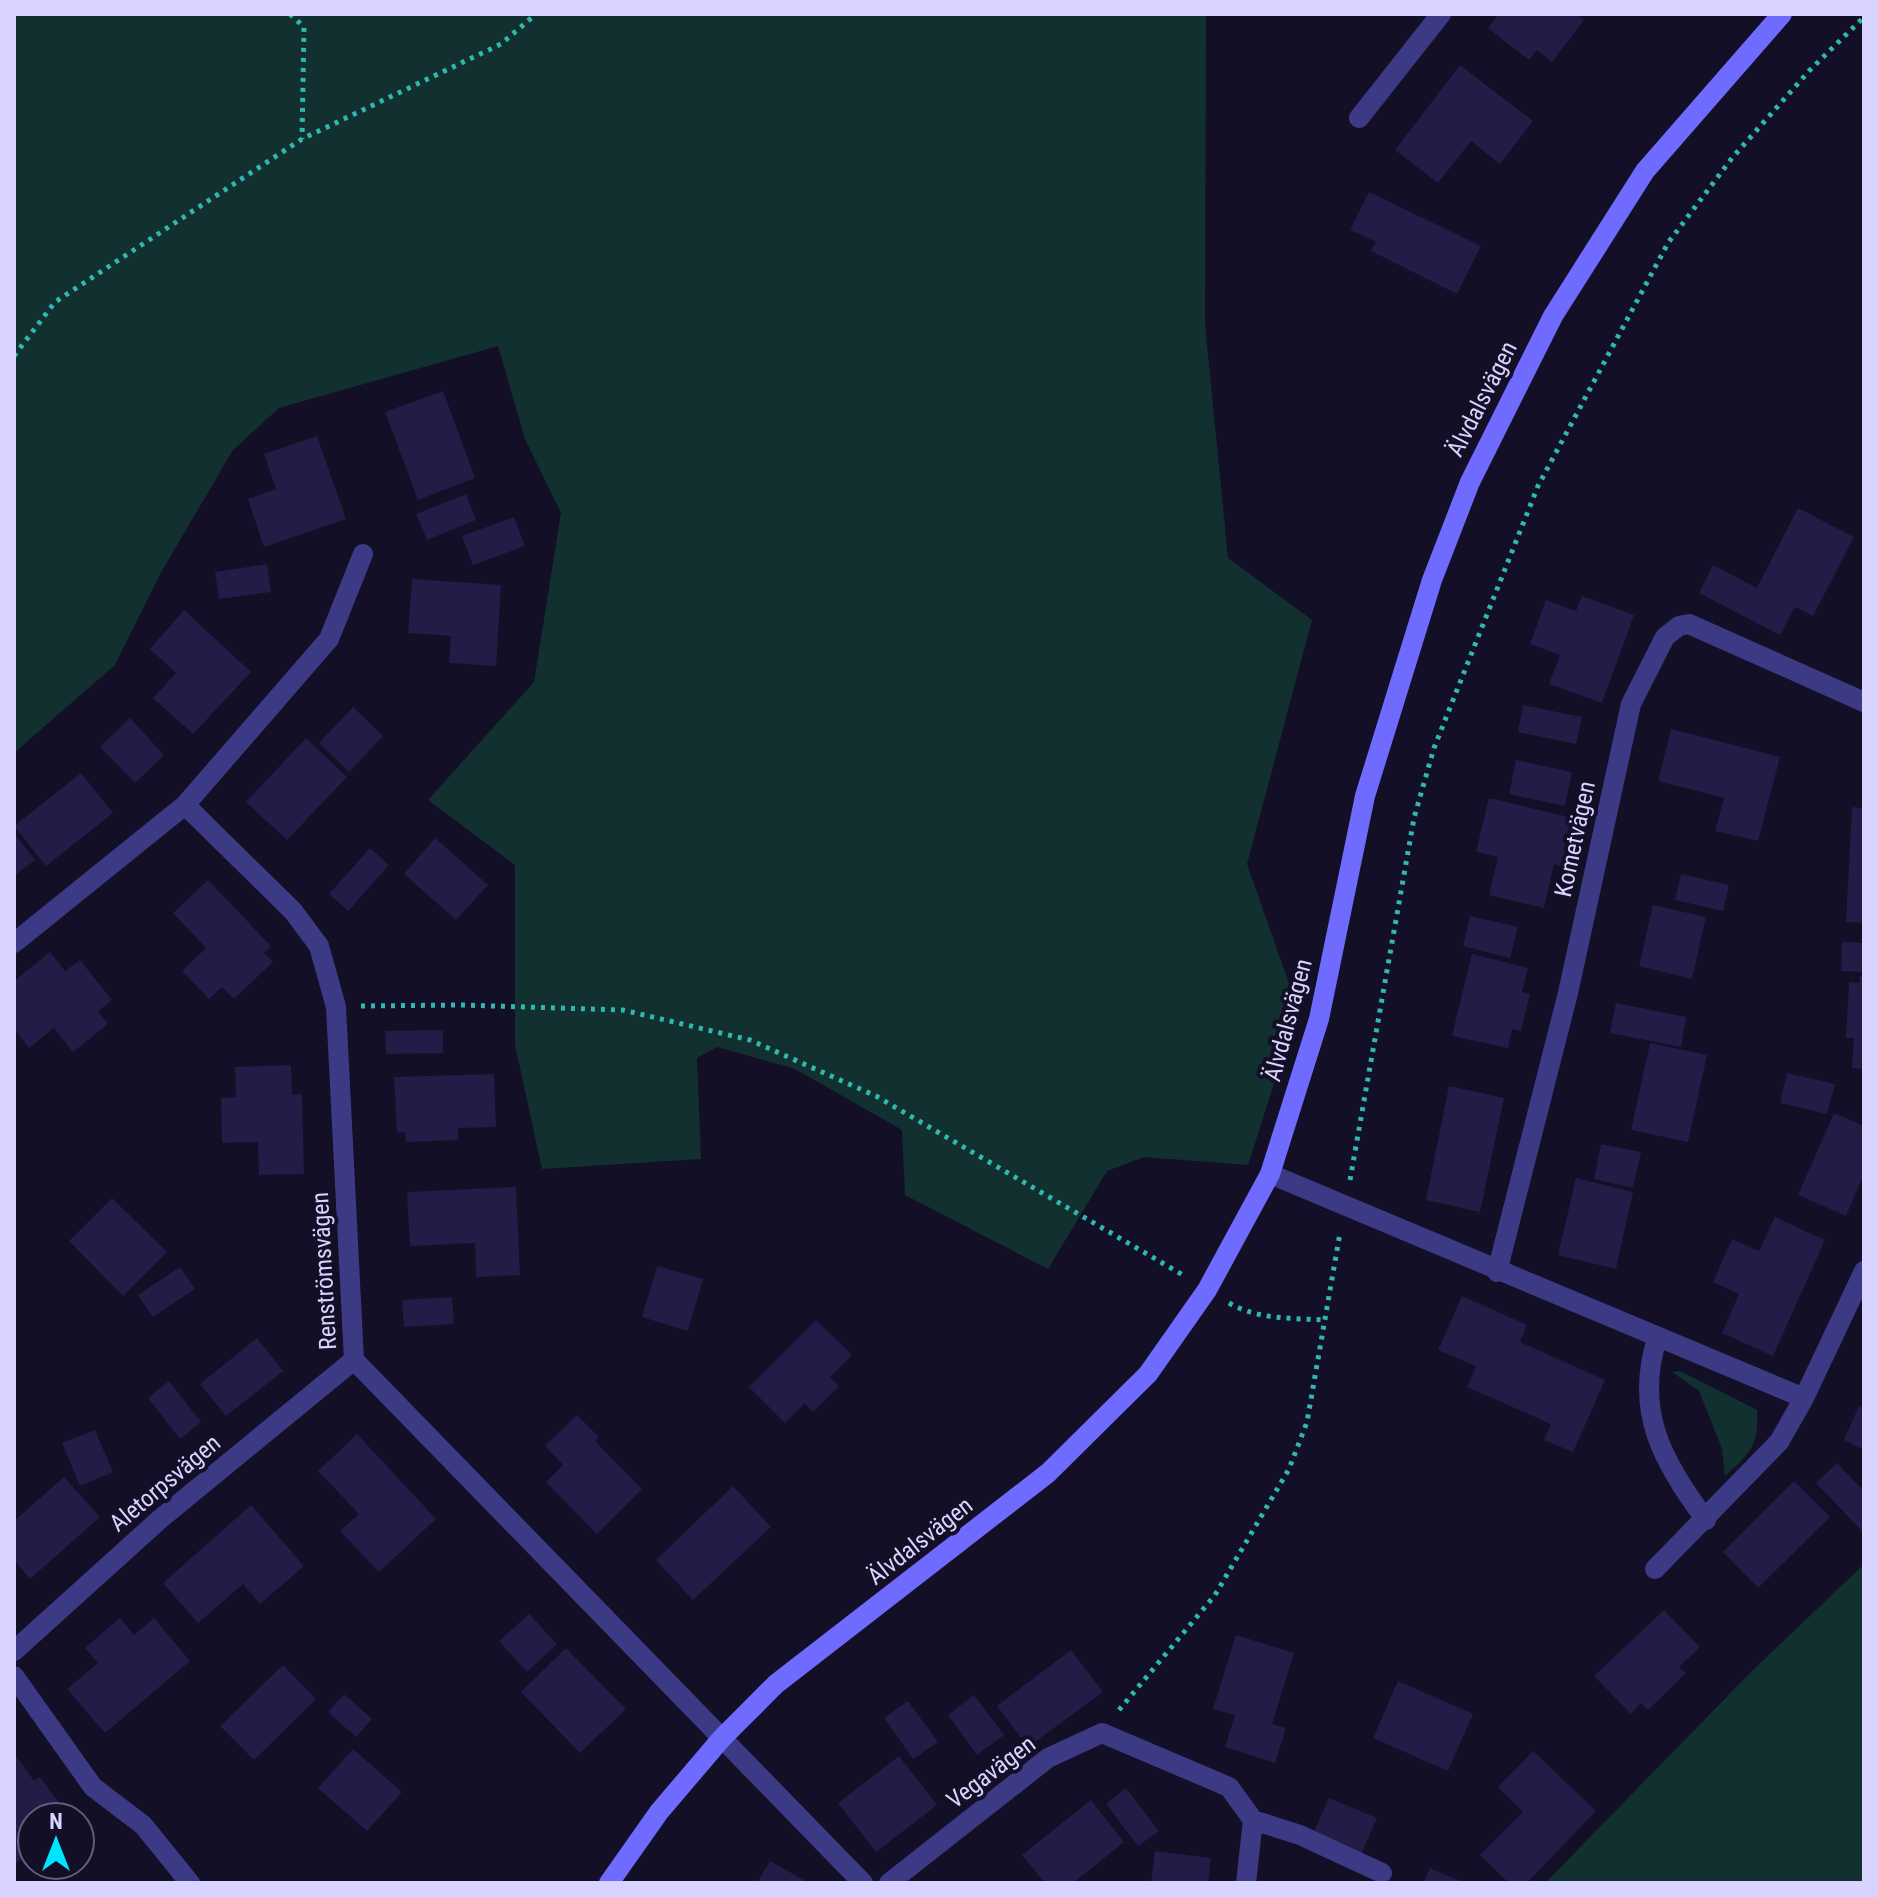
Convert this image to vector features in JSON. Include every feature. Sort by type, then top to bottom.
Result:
[{"type":"street","points":[[1359,118],[1441,14]]},
{"type":"street","name":"Älvdalsvägen","points":[[609,1883],[659,1812],[722,1738],[776,1684],[1048,1473],[1148,1374],[1207,1290],[1270,1174],[1319,1019],[1365,796],[1432,580],[1470,482],[1553,316],[1645,171],[1782,14]]},
{"type":"street","points":[[14,943],[185,805],[329,639],[363,554]]},
{"type":"street","name":"Kometvägen","points":[[1497,1272],[1568,993],[1631,704],[1665,637],[1679,626],[1689,624],[1864,702]]},
{"type":"street","name":"Renströmsvägen","points":[[185,805],[293,911],[319,946],[336,1007],[354,1360],[722,1738]]},
{"type":"street","points":[[1270,1174],[1497,1272],[1804,1398]]},
{"type":"street","points":[[1655,1569],[1779,1442],[1804,1398],[1864,1271]]},
{"type":"street","points":[[1657,1339],[1648,1368],[1651,1417],[1673,1476],[1706,1520]]},
{"type":"street","name":"Aletorpsvägen","points":[[14,1651],[159,1520],[354,1360]]},
{"type":"street","points":[[14,1676],[93,1787],[143,1825],[190,1883]]},
{"type":"street","points":[[1102,1733],[1229,1787],[1253,1820],[1300,1835],[1382,1873]]},
{"type":"street","name":"Vegavägen","points":[[889,1883],[1048,1758],[1102,1733]]},
{"type":"street","points":[[722,1738],[863,1883]]},
{"type":"street","points":[[1246,1883],[1253,1820]]},
{"type":"path","points":[[290,14],[304,27],[302,139]]},
{"type":"path","points":[[14,356],[55,302],[302,139],[501,44],[536,14]]},
{"type":"path","points":[[1102,1733],[1215,1595],[1289,1469],[1307,1422],[1414,818],[1434,748],[1538,486],[1668,243],[1732,158],[1809,71],[1864,17]]},
{"type":"path","points":[[336,1007],[462,1005],[623,1010],[750,1040],[876,1096],[1242,1310],[1276,1317],[1325,1320]]},
{"type":"green space","points":[[14,14],[1206,14],[1205,324],[1228,558],[1312,620],[1247,864],[1298,1009],[1248,1165],[1144,1157],[1107,1171],[1048,1269],[905,1195],[902,1130],[795,1069],[717,1047],[697,1058],[701,1159],[542,1169],[515,1045],[515,865],[428,800],[534,682],[561,513],[525,439],[498,346],[279,408],[233,450],[160,574],[115,665],[14,753]]},
{"type":"green space","points":[[1680,1371],[1757,1410],[1752,1448],[1725,1476],[1722,1449],[1699,1391],[1672,1372]]},
{"type":"green space","points":[[1864,1564],[1864,1883],[1545,1883],[1750,1673]]},
{"type":"building","points":[[1499,14],[1576,14],[1584,20],[1552,62],[1537,50],[1529,60],[1488,28]]},
{"type":"building","points":[[1460,65],[1533,121],[1500,164],[1471,141],[1438,183],[1395,150]]},
{"type":"building","points":[[1369,192],[1481,246],[1457,294],[1371,251],[1376,242],[1350,230]]},
{"type":"building","points":[[443,391],[475,478],[418,500],[385,412]]},
{"type":"building","points":[[317,436],[346,519],[264,547],[248,499],[276,489],[264,454]]},
{"type":"building","points":[[466,494],[476,520],[427,540],[416,514]]},
{"type":"building","points":[[1798,508],[1854,537],[1813,616],[1795,607],[1780,635],[1699,593],[1713,565],[1757,588]]},
{"type":"building","points":[[514,517],[525,546],[473,565],[462,536]]},
{"type":"building","points":[[267,564],[271,592],[219,599],[215,572]]},
{"type":"building","points":[[412,579],[501,585],[496,666],[449,663],[451,636],[408,633]]},
{"type":"building","points":[[1582,596],[1634,615],[1602,703],[1549,684],[1560,655],[1530,644],[1546,600],[1576,611]]},
{"type":"building","points":[[184,610],[251,672],[193,734],[153,698],[176,673],[150,649]]},
{"type":"building","points":[[1523,705],[1582,717],[1576,744],[1518,732]]},
{"type":"building","points":[[353,707],[383,736],[349,772],[319,743]]},
{"type":"building","points":[[130,718],[164,755],[135,783],[100,747]]},
{"type":"building","points":[[1671,729],[1780,757],[1758,841],[1715,831],[1724,798],[1658,781]]},
{"type":"building","points":[[306,738],[347,777],[287,840],[246,802]]},
{"type":"building","points":[[1516,760],[1572,772],[1565,806],[1509,794]]},
{"type":"building","points":[[81,773],[113,813],[46,866],[14,826]]},
{"type":"building","points":[[1489,798],[1573,818],[1562,866],[1554,864],[1544,908],[1489,895],[1498,857],[1476,852]]},
{"type":"building","points":[[1852,807],[1864,808],[1864,923],[1846,922]]},
{"type":"building","points":[[14,833],[35,860],[14,876]]},
{"type":"building","points":[[435,838],[488,885],[456,920],[404,874]]},
{"type":"building","points":[[370,848],[389,865],[348,911],[329,894]]},
{"type":"building","points":[[1681,874],[1729,885],[1723,911],[1675,900]]},
{"type":"building","points":[[208,880],[271,946],[264,953],[273,962],[234,999],[222,987],[209,999],[182,971],[206,948],[173,913]]},
{"type":"building","points":[[1653,905],[1706,917],[1692,979],[1639,966]]},
{"type":"building","points":[[1470,916],[1518,927],[1510,958],[1463,946]]},
{"type":"building","points":[[1842,942],[1864,943],[1864,972],[1841,971]]},
{"type":"building","points":[[50,952],[65,971],[80,960],[112,1000],[98,1011],[108,1024],[73,1052],[54,1028],[29,1048],[14,1029],[14,981]]},
{"type":"building","points":[[1472,954],[1528,968],[1522,992],[1530,994],[1521,1031],[1512,1029],[1508,1048],[1452,1036]]},
{"type":"building","points":[[1860,976],[1864,976],[1864,1069],[1852,1068],[1854,1038],[1846,1038],[1849,982],[1859,983]]},
{"type":"building","points":[[1616,1003],[1686,1017],[1681,1047],[1610,1033]]},
{"type":"building","points":[[443,1030],[443,1053],[386,1054],[385,1031]]},
{"type":"building","points":[[1650,1043],[1707,1055],[1688,1142],[1631,1130]]},
{"type":"building","points":[[291,1065],[292,1095],[302,1094],[304,1174],[259,1175],[258,1142],[222,1143],[221,1098],[236,1097],[235,1067]]},
{"type":"building","points":[[1787,1073],[1835,1084],[1827,1114],[1780,1103]]},
{"type":"building","points":[[494,1074],[496,1127],[458,1128],[458,1140],[406,1142],[405,1132],[397,1133],[394,1077]]},
{"type":"building","points":[[1449,1086],[1504,1098],[1480,1212],[1426,1200]]},
{"type":"building","points":[[1834,1113],[1864,1126],[1864,1174],[1846,1216],[1798,1195]]},
{"type":"building","points":[[1601,1144],[1641,1152],[1633,1188],[1594,1179]]},
{"type":"building","points":[[1576,1178],[1633,1192],[1616,1269],[1558,1255]]},
{"type":"building","points":[[516,1187],[520,1275],[476,1277],[475,1243],[410,1246],[407,1192]]},
{"type":"building","points":[[112,1198],[167,1252],[123,1296],[69,1241]]},
{"type":"building","points":[[1775,1217],[1825,1240],[1773,1356],[1722,1333],[1739,1294],[1713,1282],[1732,1239],[1759,1251]]},
{"type":"building","points":[[657,1266],[703,1279],[688,1331],[642,1317]]},
{"type":"building","points":[[180,1267],[195,1289],[153,1317],[138,1295]]},
{"type":"building","points":[[1462,1296],[1527,1325],[1520,1342],[1605,1380],[1573,1452],[1544,1440],[1551,1424],[1467,1387],[1476,1366],[1438,1350]]},
{"type":"building","points":[[452,1297],[454,1324],[404,1327],[402,1300]]},
{"type":"building","points":[[816,1320],[852,1355],[830,1377],[839,1386],[813,1412],[805,1403],[785,1423],[749,1387]]},
{"type":"building","points":[[257,1338],[283,1371],[226,1416],[200,1384]]},
{"type":"building","points":[[169,1381],[201,1422],[180,1439],[148,1398]]},
{"type":"building","points":[[1859,1406],[1864,1409],[1864,1450],[1844,1440]]},
{"type":"building","points":[[577,1415],[599,1437],[595,1441],[642,1489],[597,1534],[546,1482],[563,1465],[545,1446]]},
{"type":"building","points":[[95,1430],[113,1472],[80,1486],[62,1443]]},
{"type":"building","points":[[357,1434],[436,1519],[379,1572],[340,1531],[359,1514],[318,1471]]},
{"type":"building","points":[[1837,1463],[1864,1491],[1864,1533],[1816,1483]]},
{"type":"building","points":[[64,1477],[100,1517],[30,1579],[14,1560],[14,1521]]},
{"type":"building","points":[[1794,1481],[1830,1517],[1758,1588],[1723,1552]]},
{"type":"building","points":[[733,1486],[771,1527],[693,1600],[656,1560]]},
{"type":"building","points":[[251,1505],[304,1566],[260,1604],[243,1584],[198,1623],[163,1583]]},
{"type":"building","points":[[1664,1610],[1700,1647],[1679,1667],[1686,1673],[1648,1710],[1641,1703],[1631,1714],[1594,1676]]},
{"type":"building","points":[[529,1614],[557,1644],[527,1672],[499,1641]]},
{"type":"building","points":[[120,1618],[134,1635],[154,1618],[190,1661],[105,1733],[67,1689],[98,1663],[85,1648]]},
{"type":"building","points":[[1236,1635],[1294,1653],[1272,1724],[1286,1728],[1275,1763],[1225,1747],[1235,1715],[1213,1709]]},
{"type":"building","points":[[566,1648],[626,1709],[580,1753],[521,1692]]},
{"type":"building","points":[[1071,1650],[1103,1692],[1028,1747],[997,1706]]},
{"type":"building","points":[[283,1665],[316,1699],[254,1760],[220,1726]]},
{"type":"building","points":[[1398,1681],[1473,1714],[1448,1771],[1373,1738]]},
{"type":"building","points":[[344,1694],[372,1719],[356,1737],[328,1712]]},
{"type":"building","points":[[974,1695],[1004,1735],[977,1755],[948,1715]]},
{"type":"building","points":[[908,1701],[938,1742],[913,1759],[884,1718]]},
{"type":"building","points":[[353,1749],[402,1792],[367,1831],[318,1788]]},
{"type":"building","points":[[1533,1751],[1596,1811],[1527,1883],[1509,1883],[1480,1855],[1523,1812],[1498,1787]]},
{"type":"building","points":[[14,1753],[34,1781],[40,1777],[57,1801],[16,1801],[16,1863]]},
{"type":"building","points":[[899,1756],[937,1805],[876,1852],[838,1803]]},
{"type":"building","points":[[1126,1788],[1159,1831],[1138,1846],[1106,1804]]},
{"type":"building","points":[[1329,1798],[1377,1818],[1361,1854],[1314,1832]]},
{"type":"building","points":[[1091,1800],[1124,1842],[1073,1883],[1045,1883],[1022,1855]]},
{"type":"building","points":[[1155,1851],[1211,1858],[1208,1883],[1151,1883]]},
{"type":"building","points":[[770,1861],[809,1883],[757,1883]]},
{"type":"building","points":[[1430,1868],[1464,1883],[1423,1883]]}]
